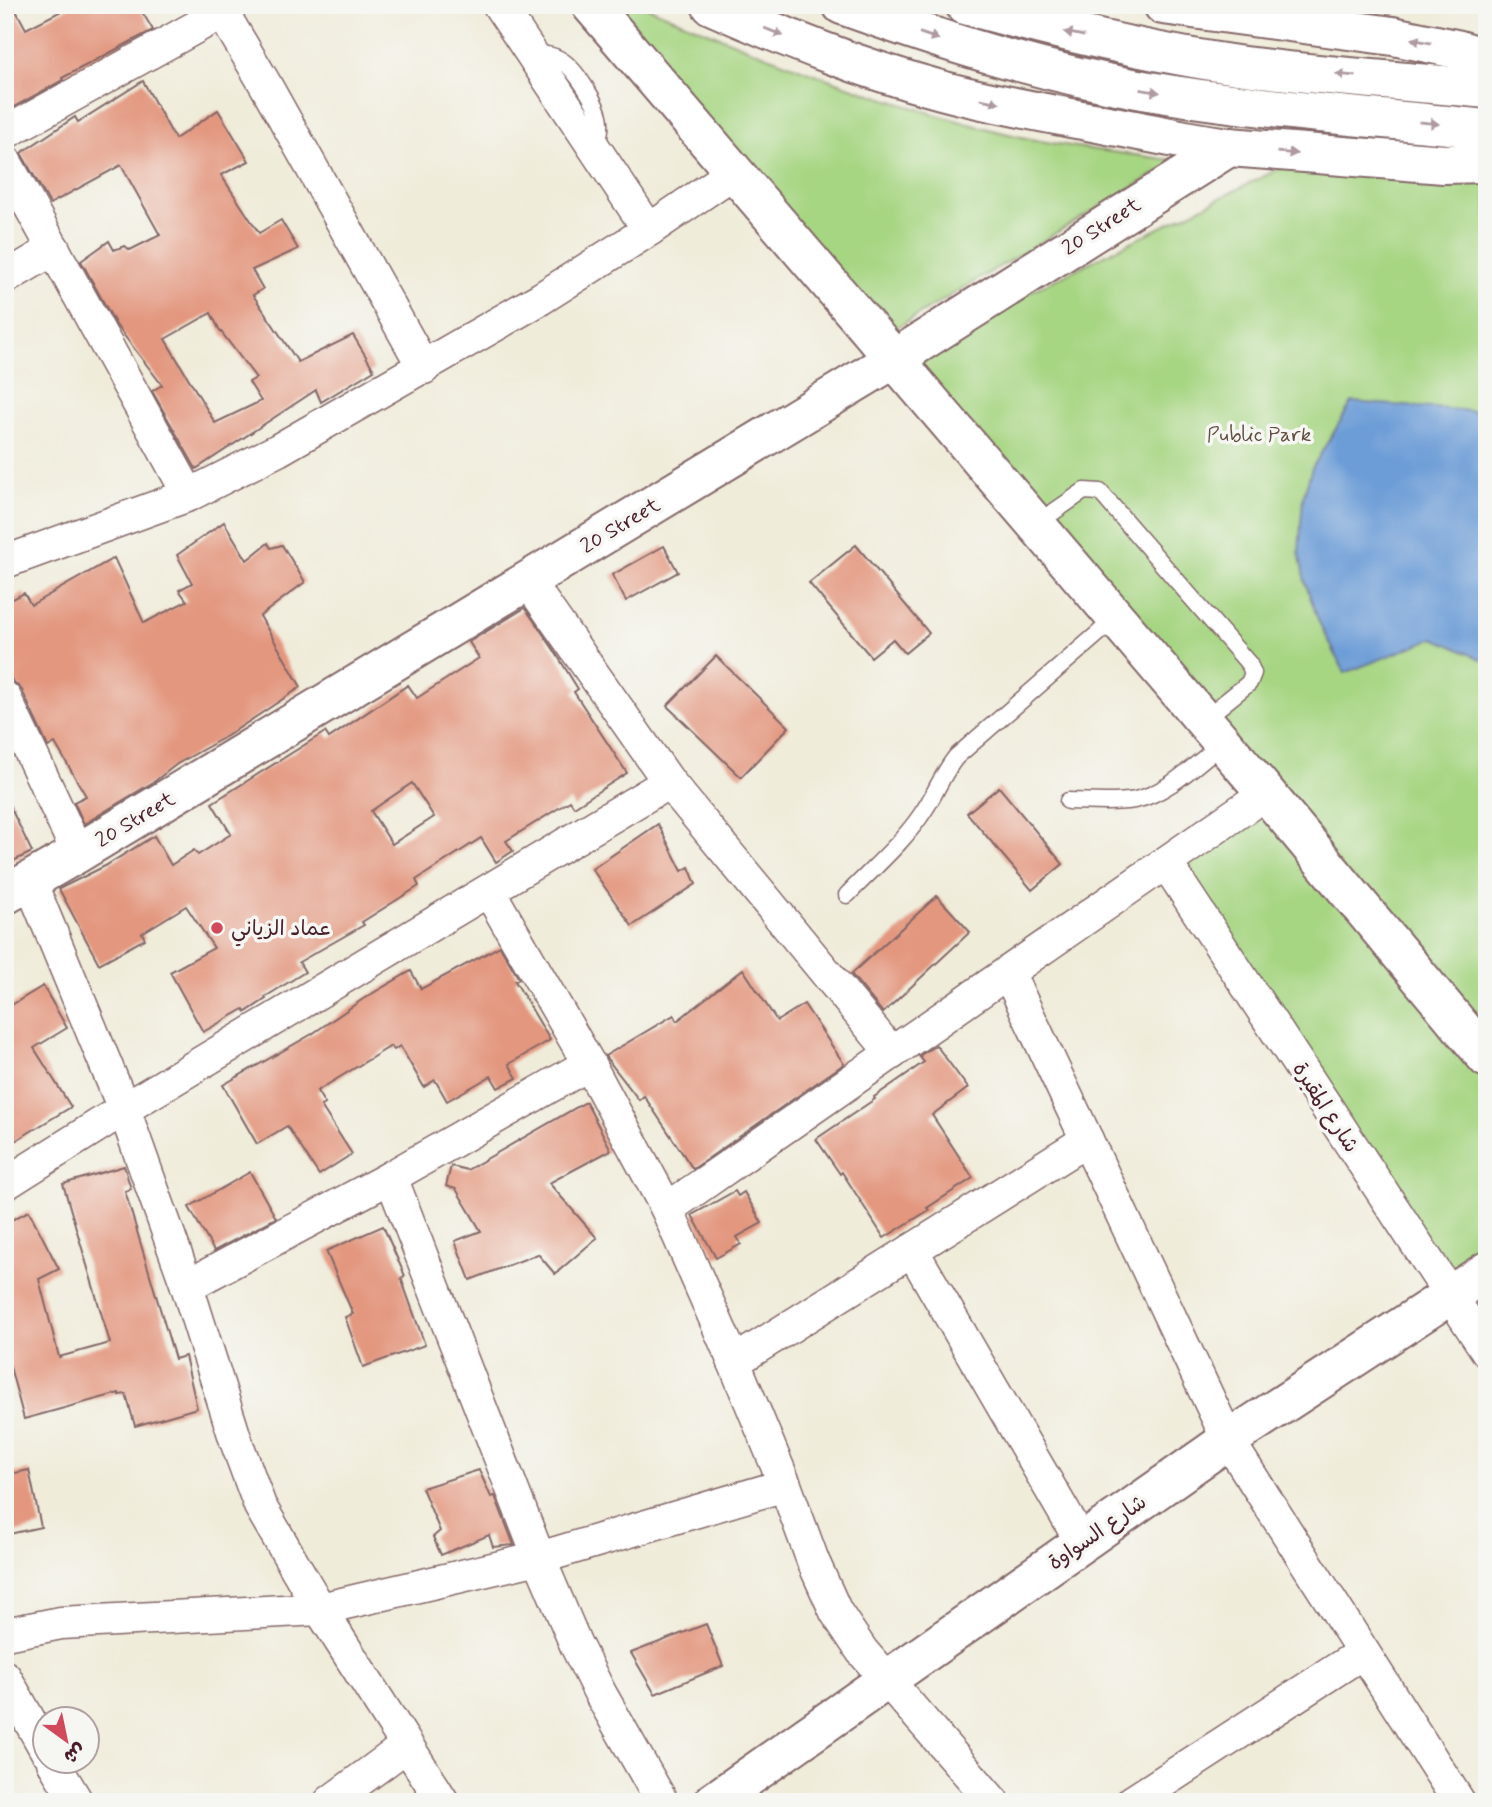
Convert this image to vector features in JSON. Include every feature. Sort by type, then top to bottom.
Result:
[{"type":"main road","points":[[591,5],[1266,793],[1487,1058]]},
{"type":"main road","points":[[711,5],[817,49],[942,90],[1196,143],[1444,164],[1487,163]]},
{"type":"main road","points":[[842,5],[933,38],[1002,59],[1144,91],[1487,129]]},
{"type":"main road","points":[[965,5],[1089,37],[1223,62],[1487,89]]},
{"type":"main road","points":[[1180,7],[1393,36],[1455,48],[1487,58]]},
{"type":"main road","name":"20 Street","points":[[18,888],[894,359],[1229,147]]},
{"type":"main road","name":"شارع السواوة","points":[[713,1802],[1228,1440],[1487,1271]]},
{"type":"street","points":[[499,5],[649,230]]},
{"type":"street","points":[[5,133],[221,9],[424,368]]},
{"type":"street","points":[[5,161],[189,495]]},
{"type":"street","points":[[5,562],[189,495],[278,450],[540,299],[734,172]]},
{"type":"street","points":[[5,278],[54,249]]},
{"type":"street","points":[[528,581],[669,782],[892,1053]]},
{"type":"street","points":[[5,698],[78,853]]},
{"type":"street","points":[[5,1184],[124,1109],[669,782]]},
{"type":"street","points":[[667,1209],[1266,793]]},
{"type":"street","name":"شارع المقبرة","points":[[1166,863],[1487,1350]]},
{"type":"street","points":[[18,888],[124,1109],[187,1286],[236,1441],[260,1506],[320,1609],[443,1802]]},
{"type":"street","points":[[489,891],[589,1064],[667,1209],[734,1362],[836,1612],[862,1651],[993,1802]]},
{"type":"street","points":[[1008,972],[1228,1440],[1459,1802]]},
{"type":"street","points":[[187,1286],[391,1177],[589,1064]]},
{"type":"street","points":[[734,1362],[1087,1140]]},
{"type":"street","points":[[391,1177],[538,1558],[576,1646],[662,1802]]},
{"type":"street","points":[[912,1250],[1082,1543]]},
{"type":"street","points":[[5,1634],[61,1623],[320,1609],[538,1558],[785,1485]]},
{"type":"street","points":[[1132,1802],[1362,1653]]},
{"type":"street","points":[[5,1676],[32,1725]]},
{"type":"street","points":[[330,1802],[406,1746]]},
{"type":"street","points":[[61,1776],[77,1802]]},
{"type":"lane","points":[[1035,524],[1084,491],[1100,492],[1249,664],[1253,673],[1249,683],[1213,732],[1168,785],[1146,797],[1122,802],[1068,801]]},
{"type":"lane","points":[[847,895],[925,810],[941,778],[956,757],[1116,618]]},
{"type":"green space","points":[[620,5],[642,5],[835,82],[934,114],[1035,140],[1177,161],[881,337],[689,98]]},
{"type":"green space","name":"Public Park","points":[[1293,162],[1487,173],[1487,1271],[1450,1296],[1166,863],[1265,793],[894,359]]},
{"type":"water","points":[[1352,402],[1487,412],[1487,662],[1434,638],[1345,673],[1319,622],[1305,582],[1299,552],[1303,497],[1312,468]]},
{"type":"building","points":[[5,5],[13,5],[26,29],[73,5],[138,5],[153,30],[62,78],[63,80],[5,112]]},
{"type":"building","points":[[143,81],[175,139],[218,110],[249,161],[221,175],[259,233],[281,220],[298,249],[252,270],[263,289],[253,295],[298,362],[353,335],[374,370],[321,402],[316,390],[196,469],[152,391],[162,385],[116,325],[81,261],[109,241],[114,250],[125,246],[130,250],[160,235],[121,165],[50,204],[21,153],[75,117],[78,122]],"holes":[[[211,313],[219,329],[256,378],[249,382],[261,401],[215,423],[165,339]]]},
{"type":"building","points":[[224,522],[247,560],[268,543],[271,548],[282,545],[305,582],[260,616],[301,687],[84,824],[74,802],[86,796],[55,743],[48,747],[22,690],[5,673],[5,603],[24,593],[31,605],[114,558],[144,623],[187,601],[179,590],[192,583],[177,555]]},
{"type":"building","points":[[856,545],[929,633],[905,653],[893,639],[871,657],[809,583]]},
{"type":"building","points":[[664,546],[678,572],[626,601],[612,575]]},
{"type":"building","points":[[525,608],[554,650],[578,689],[574,692],[627,773],[574,807],[570,801],[506,841],[513,851],[496,862],[481,838],[416,880],[419,886],[362,922],[364,925],[299,962],[305,972],[246,1012],[244,1009],[203,1032],[170,972],[214,948],[186,906],[142,933],[145,939],[99,964],[59,889],[105,866],[154,836],[171,865],[194,850],[198,855],[231,834],[212,803],[325,732],[329,738],[408,685],[417,698],[479,658],[469,642]],"holes":[[[412,783],[434,817],[392,844],[371,811]]]},
{"type":"building","points":[[716,656],[789,727],[741,777],[667,706]]},
{"type":"building","points":[[999,787],[1063,864],[1032,890],[967,813]]},
{"type":"building","points":[[5,796],[32,852],[5,865]]},
{"type":"building","points":[[658,824],[682,871],[689,867],[696,884],[632,926],[592,869]]},
{"type":"building","points":[[937,896],[970,932],[883,1013],[851,974]]},
{"type":"building","points":[[500,946],[519,979],[515,981],[550,1040],[509,1064],[517,1078],[498,1088],[491,1076],[447,1101],[435,1080],[424,1087],[400,1046],[394,1050],[391,1046],[317,1091],[325,1104],[321,1106],[352,1154],[319,1175],[287,1126],[257,1144],[223,1085],[312,1034],[363,999],[411,971],[421,989]]},
{"type":"building","points":[[743,969],[777,1021],[804,1004],[844,1064],[693,1169],[644,1096],[639,1100],[605,1056],[674,1015],[677,1021]]},
{"type":"building","points":[[43,986],[67,1028],[34,1048],[71,1107],[5,1147],[5,1009]]},
{"type":"building","points":[[936,1045],[968,1088],[932,1115],[973,1178],[884,1238],[842,1172],[840,1174],[816,1139],[924,1062],[919,1056]]},
{"type":"building","points":[[586,1102],[611,1150],[549,1183],[597,1238],[555,1274],[538,1254],[470,1280],[455,1241],[481,1231],[456,1189],[446,1186],[451,1166],[467,1170]]},
{"type":"building","points":[[124,1166],[131,1189],[125,1191],[175,1359],[185,1356],[197,1408],[135,1426],[126,1394],[119,1393],[24,1419],[5,1348],[5,1223],[29,1211],[59,1269],[39,1279],[59,1357],[110,1343],[63,1184]]},
{"type":"building","points":[[250,1172],[276,1218],[214,1251],[189,1207]]},
{"type":"building","points":[[735,1191],[738,1196],[744,1192],[762,1223],[737,1237],[741,1244],[716,1258],[692,1215]]},
{"type":"building","points":[[383,1226],[405,1276],[401,1278],[425,1345],[363,1367],[345,1317],[353,1314],[326,1251]]},
{"type":"building","points":[[29,1470],[41,1527],[5,1535],[5,1475]]},
{"type":"building","points":[[479,1470],[491,1497],[495,1496],[514,1545],[493,1547],[489,1535],[441,1555],[433,1537],[440,1531],[422,1488]]},
{"type":"building","points":[[706,1624],[723,1666],[655,1694],[631,1653]]},
{"type":"place","name":"عماد الزياني","points":[[217,928]]}]
